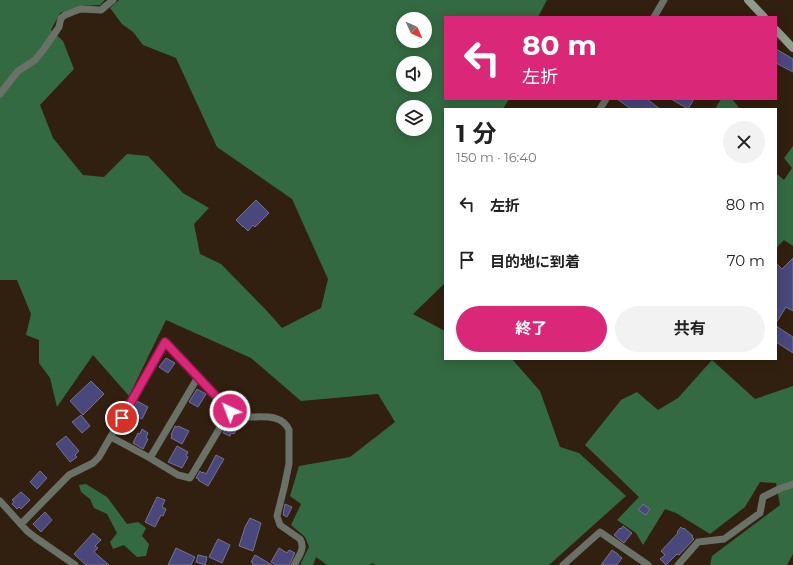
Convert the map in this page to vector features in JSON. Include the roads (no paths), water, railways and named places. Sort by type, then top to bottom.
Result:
[{"type":"main road","points":[[748,0],[763,16]]},
{"type":"main road","points":[[777,31],[793,48]]},
{"type":"street","points":[[0,94],[18,71],[35,60],[44,49],[58,27],[61,18],[80,9],[102,10],[113,0]]},
{"type":"street","points":[[655,16],[664,0]]},
{"type":"street","points":[[21,524],[69,475],[92,463],[99,457],[165,342],[230,411],[190,478],[178,475],[111,437]]},
{"type":"street","points":[[150,458],[198,377]]},
{"type":"street","points":[[249,417],[278,418],[287,425],[290,430],[289,464],[277,516],[280,525],[302,542],[302,549],[294,565]]},
{"type":"street","points":[[678,565],[698,542],[724,539],[760,513],[763,497],[793,484]]},
{"type":"street","points":[[0,501],[27,531],[75,565]]},
{"type":"street","points":[[563,565],[600,532],[648,565]]}]
